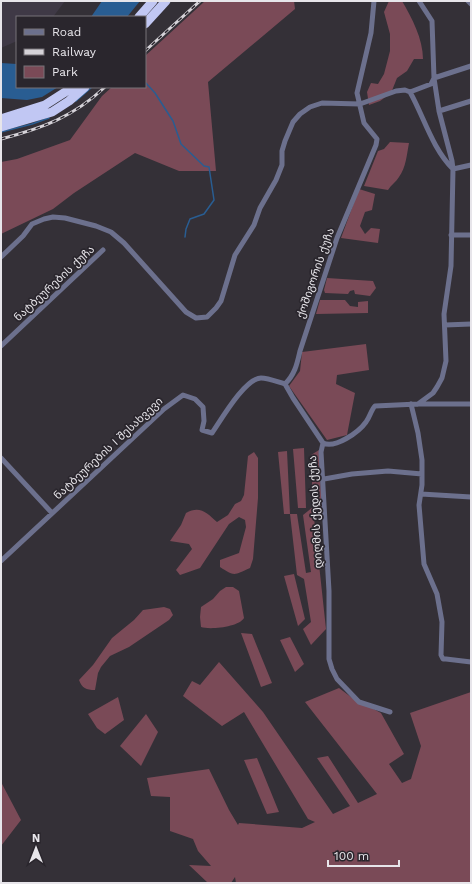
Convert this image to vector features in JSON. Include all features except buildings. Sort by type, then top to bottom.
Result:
[{"type":"highway","points":[[140,16],[153,1]]},
{"type":"highway","points":[[146,23],[166,1]]},
{"type":"highway","points":[[1,120],[45,105],[71,88]]},
{"type":"highway","points":[[1,127],[52,112],[84,88]]},
{"type":"street","points":[[360,104],[357,93],[371,33],[374,1]]},
{"type":"street","points":[[418,404],[433,393],[442,378],[446,361],[444,314],[451,266],[453,169],[439,111],[434,78],[432,21],[419,1]]},
{"type":"street","points":[[468,1],[471,4]]},
{"type":"street","points":[[434,78],[471,66]]},
{"type":"street","points":[[1,257],[23,236],[32,224],[53,217],[65,218],[111,232],[147,268],[186,312],[196,318],[206,317],[221,301],[236,256],[254,225],[260,208],[276,180],[282,165],[282,152],[285,141],[293,122],[310,107],[322,103],[360,104],[396,91],[405,90],[410,92],[432,84],[434,78]]},
{"type":"street","points":[[410,92],[438,149],[445,161],[453,169]]},
{"type":"street","points":[[439,111],[471,101]]},
{"type":"street","name":"ქოშიგორის ქუჩა","points":[[285,384],[291,378],[296,369],[300,350],[337,238],[376,145],[376,139],[364,123],[360,104]]},
{"type":"street","points":[[453,169],[471,165]]},
{"type":"street","points":[[451,235],[471,235]]},
{"type":"street","name":"ნატბეურების ქუჩა","points":[[1,346],[103,250]]},
{"type":"street","points":[[445,325],[471,324]]},
{"type":"street","name":"ნატბეურების I შესახვევი","points":[[1,561],[164,408],[183,394],[195,399],[203,407],[204,421],[202,430],[212,433],[238,395],[252,381],[260,378],[285,384]]},
{"type":"street","points":[[285,384],[323,443]]},
{"type":"street","points":[[410,404],[418,433],[422,460],[420,505],[424,564],[437,594],[440,608],[442,622],[441,657],[446,660],[471,662]]},
{"type":"street","name":"დიღმის ქედის ქუჩა","points":[[390,712],[359,702],[337,679],[328,657],[328,591],[324,479],[321,452],[323,443],[331,444],[347,438],[366,422],[375,406],[410,404],[471,404]]},
{"type":"street","points":[[1,458],[52,513]]},
{"type":"street","points":[[324,479],[352,474],[388,471],[422,474]]},
{"type":"street","points":[[421,494],[471,497]]},
{"type":"shaded area","points":[[1,1],[65,1],[54,16],[16,16],[16,41],[1,48]]},
{"type":"green space","points":[[205,1],[294,1],[295,9],[208,82],[216,171],[179,171],[135,153],[74,193],[53,209],[1,234],[1,162],[17,159],[70,140],[102,96],[111,88],[146,88],[146,55]]},
{"type":"green space","points":[[389,1],[402,1],[419,36],[423,51],[423,59],[414,59],[407,71],[397,78],[391,93],[380,101],[369,105],[367,92],[371,83],[378,84],[384,74],[390,51],[390,34],[384,12]]},
{"type":"green space","points":[[390,142],[409,143],[406,160],[398,179],[388,190],[364,186],[378,151],[384,149]]},
{"type":"green space","points":[[359,189],[375,194],[372,210],[365,212],[360,226],[365,234],[371,228],[380,229],[378,243],[341,238]]},
{"type":"green space","points":[[327,278],[373,281],[376,288],[370,296],[355,294],[354,290],[350,291],[348,294],[325,293],[324,290]]},
{"type":"green space","points":[[320,300],[345,300],[350,306],[358,307],[358,302],[368,301],[368,313],[316,314]]},
{"type":"green space","points":[[366,344],[369,370],[337,375],[336,384],[355,393],[347,435],[327,440],[289,386],[300,371],[302,352]]},
{"type":"green space","points":[[304,448],[306,508],[298,508],[293,449]]},
{"type":"green space","points":[[319,450],[322,517],[314,518],[326,629],[311,645],[303,629],[311,622],[304,579],[297,575],[290,514],[297,514],[306,573],[311,572],[303,515],[313,507],[311,455]]},
{"type":"green space","points":[[287,451],[290,514],[284,514],[278,452]]},
{"type":"green space","points":[[254,452],[258,458],[258,498],[253,559],[250,568],[232,574],[220,567],[220,560],[239,553],[246,527],[245,520],[239,517],[229,524],[200,568],[180,575],[176,570],[192,549],[189,544],[170,541],[181,525],[186,513],[195,510],[203,511],[217,522],[228,515],[235,504],[241,501],[244,495],[248,456]]},
{"type":"green space","points":[[294,574],[305,619],[298,626],[284,576]]},
{"type":"green space","points":[[226,587],[233,587],[239,591],[244,618],[231,626],[211,628],[201,627],[201,607],[213,599]]},
{"type":"green space","points":[[164,607],[170,609],[173,615],[169,620],[129,647],[110,656],[98,673],[95,690],[89,690],[83,687],[79,680],[93,665],[112,638],[134,620],[143,610]]},
{"type":"green space","points":[[241,633],[252,634],[272,683],[261,687]]},
{"type":"green space","points":[[290,637],[304,664],[295,672],[280,640]]},
{"type":"green space","points":[[219,662],[263,712],[333,814],[350,806],[317,758],[328,756],[358,803],[377,794],[305,702],[339,688],[351,697],[381,713],[404,754],[389,764],[402,783],[411,779],[421,746],[410,713],[471,692],[471,883],[236,883],[235,877],[231,883],[208,883],[189,865],[211,866],[198,851],[193,839],[170,831],[170,797],[151,796],[147,778],[209,769],[238,825],[239,823],[302,828],[315,822],[308,819],[244,712],[222,726],[183,696],[192,681],[200,685]]},
{"type":"green space","points":[[118,697],[124,720],[105,734],[97,728],[88,714]]},
{"type":"green space","points":[[146,714],[158,732],[141,766],[120,746]]},
{"type":"green space","points":[[257,758],[279,812],[267,814],[244,760]]},
{"type":"green space","points":[[1,782],[21,820],[1,846]]},
{"type":"water","points":[[102,1],[140,1],[128,16],[92,16]]},
{"type":"water","points":[[1,63],[16,64],[16,88],[56,88],[42,97],[27,100],[1,98]]},
{"type":"waterway","points":[[146,83],[155,93],[173,121],[181,144],[204,166],[209,167],[214,200],[204,214],[190,219],[185,237]]},
{"type":"waterway","points":[[76,101],[91,88]]},
{"type":"waterway","points":[[1,132],[49,118]]},
{"type":"railway","points":[[146,50],[200,1]]},
{"type":"railway","points":[[1,139],[44,126],[57,120],[81,106],[104,88]]}]
